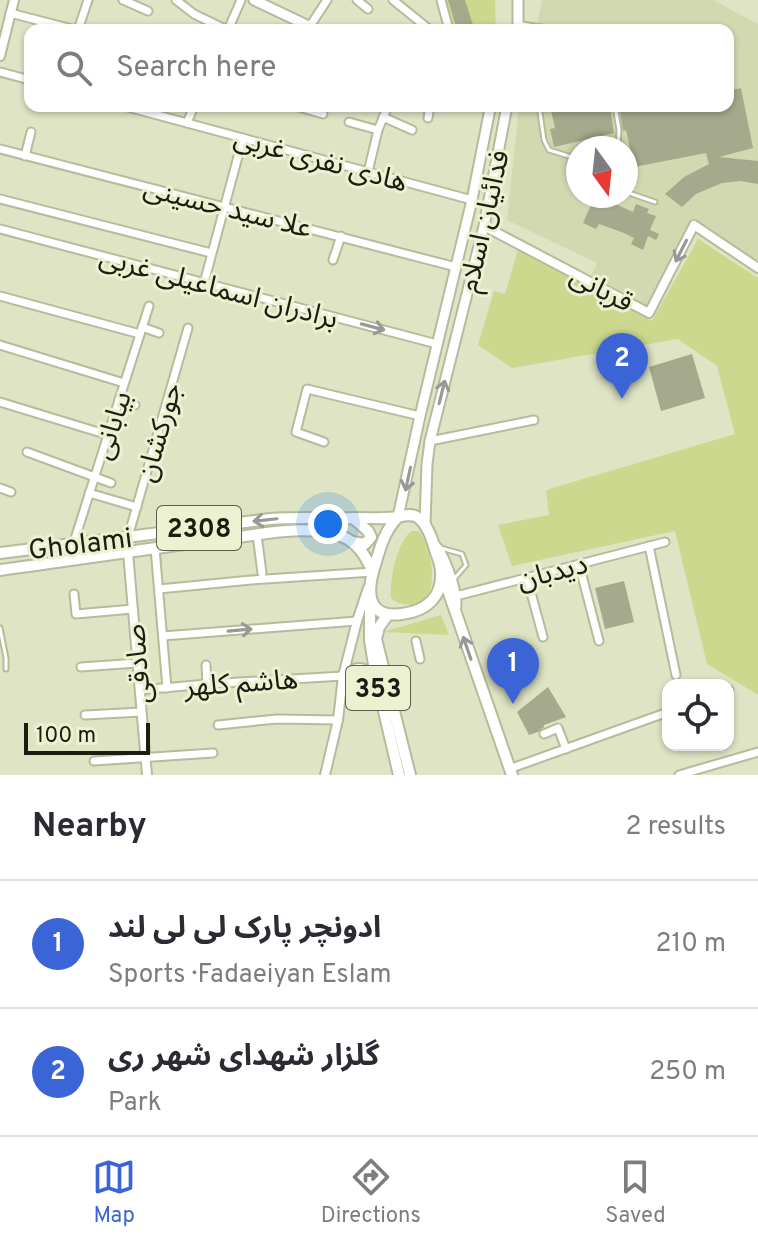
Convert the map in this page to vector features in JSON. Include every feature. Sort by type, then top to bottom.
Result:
[{"type":"main road","points":[[254,0],[305,24]]},
{"type":"main road","points":[[518,0],[518,24]]},
{"type":"main road","name":"فدائیان اسلام","points":[[398,517],[472,200],[486,130],[486,112]]},
{"type":"main road","name":"فدائیان اسلام","points":[[425,524],[430,441],[484,226],[505,112]]},
{"type":"main road","points":[[486,130],[496,125],[503,131]]},
{"type":"main road","points":[[441,571],[432,603],[416,613],[387,616],[376,609],[370,600],[370,583],[383,538],[398,517],[416,516],[425,524],[431,540],[510,772]]},
{"type":"main road","name":"Gholami","points":[[0,553],[270,519],[398,517]]},
{"type":"main road","points":[[352,542],[365,544],[371,537],[353,518]]},
{"type":"main road","name":"Gholami","points":[[0,570],[306,530],[352,542]]},
{"type":"main road","points":[[352,542],[365,556],[373,572]]},
{"type":"main road","name":"353","points":[[370,600],[370,640],[376,677],[399,775]]},
{"type":"main road","name":"353","points":[[387,616],[379,627],[376,639],[410,775]]},
{"type":"main road","points":[[343,676],[357,668],[364,668],[387,686]]},
{"type":"street","points":[[0,56],[3,28],[14,0]]},
{"type":"street","points":[[79,24],[88,0]]},
{"type":"street","points":[[123,0],[148,11]]},
{"type":"street","points":[[176,0],[215,24]]},
{"type":"street","points":[[230,24],[241,0]]},
{"type":"street","points":[[316,24],[327,0]]},
{"type":"street","points":[[357,0],[368,9]]},
{"type":"street","points":[[393,0],[423,24]]},
{"type":"street","points":[[441,0],[447,24]]},
{"type":"street","points":[[10,13],[53,24]]},
{"type":"street","points":[[0,72],[24,78]]},
{"type":"street","name":"هادی نفری غربی","points":[[146,112],[472,200]]},
{"type":"street","points":[[187,123],[192,112]]},
{"type":"street","points":[[316,112],[323,114]]},
{"type":"street","points":[[368,172],[384,112]]},
{"type":"street","points":[[428,118],[429,112]]},
{"type":"street","points":[[383,117],[412,130]]},
{"type":"street","points":[[349,122],[378,130]]},
{"type":"street","points":[[25,156],[31,132]]},
{"type":"street","points":[[204,283],[243,138]]},
{"type":"street","name":"علا سید حسینی","points":[[0,149],[456,267]]},
{"type":"street","points":[[0,199],[211,253]]},
{"type":"street","name":"قربانی","points":[[484,226],[649,313],[694,225],[758,268]]},
{"type":"street","name":"برادران اسماعیلی غربی","points":[[0,229],[437,344]]},
{"type":"street","points":[[333,260],[341,236]]},
{"type":"street","points":[[0,296],[159,333]]},
{"type":"street","name":"بیابانی","points":[[73,545],[149,306]]},
{"type":"street","name":"جورکشان","points":[[128,537],[188,328]]},
{"type":"street","points":[[0,345],[124,383]]},
{"type":"street","points":[[324,442],[296,432],[307,389],[420,416]]},
{"type":"street","points":[[119,399],[135,405]]},
{"type":"street","points":[[0,402],[108,435]]},
{"type":"street","points":[[430,441],[534,420]]},
{"type":"street","points":[[27,452],[111,483]]},
{"type":"street","points":[[0,488],[11,492]]},
{"type":"street","points":[[89,493],[137,507]]},
{"type":"street","points":[[257,535],[262,573]]},
{"type":"street","points":[[431,540],[441,548],[459,604],[455,613]]},
{"type":"street","name":"دیدبان","points":[[456,596],[665,542]]},
{"type":"street","points":[[649,546],[676,675]]},
{"type":"street","points":[[155,548],[167,688]]},
{"type":"street","name":"صادقی","points":[[128,552],[147,775]]},
{"type":"street","points":[[579,564],[599,641]]},
{"type":"street","points":[[159,589],[373,572]]},
{"type":"street","points":[[527,578],[543,637]]},
{"type":"street","points":[[325,775],[338,720],[343,676],[370,583]]},
{"type":"street","points":[[74,594],[76,614],[133,609]]},
{"type":"street","points":[[163,636],[357,621]]},
{"type":"street","points":[[416,641],[420,659]]},
{"type":"street","points":[[81,667],[137,663]]},
{"type":"street","points":[[206,665],[207,684]]},
{"type":"street","name":"هاشم کلهر","points":[[140,690],[343,676]]},
{"type":"street","points":[[85,715],[141,712]]},
{"type":"street","points":[[510,772],[662,714]]},
{"type":"street","points":[[218,725],[277,719],[338,720]]},
{"type":"street","points":[[544,734],[558,728],[566,749]]},
{"type":"street","points":[[679,775],[758,752]]},
{"type":"street","points":[[94,761],[213,753]]},
{"type":"lane","points":[[540,112],[544,140],[549,150],[566,155]]},
{"type":"lane","points":[[616,112],[619,136]]},
{"type":"lane","points":[[638,196],[655,202]]},
{"type":"lane","points":[[441,548],[462,554],[466,565],[452,582]]},
{"type":"lane","points":[[0,628],[6,669]]},
{"type":"shaded area","points":[[542,0],[713,0],[758,24],[758,261],[693,220],[648,306],[591,276],[597,263],[507,220],[518,112],[734,112],[734,24],[537,24]]},
{"type":"green space","points":[[445,0],[495,0],[496,24],[451,24]]},
{"type":"green space","points":[[698,239],[758,278],[758,695],[707,664],[675,531],[512,566],[498,525],[549,515],[546,490],[735,434],[717,366],[678,339],[512,368],[478,345],[494,291],[505,294],[518,250],[652,321]]},
{"type":"green space","points":[[412,531],[419,531],[427,548],[432,582],[424,600],[405,605],[391,598],[391,582],[398,552]]},
{"type":"green space","points":[[441,615],[449,635],[383,632]]},
{"type":"building","points":[[448,0],[465,0],[473,24],[455,24]]},
{"type":"building","points":[[741,88],[753,148],[719,157],[758,161],[758,184],[740,181],[722,183],[696,194],[682,207],[665,194],[684,177],[709,164],[706,153],[638,166],[638,136],[627,136],[626,130],[623,131],[620,112],[734,112],[734,90]]},
{"type":"building","points":[[551,112],[611,112],[614,133],[566,136],[566,144],[554,147],[550,129],[555,128]]},
{"type":"building","points":[[638,205],[656,216],[650,230],[659,234],[656,240],[648,236],[643,250],[631,244],[634,238],[624,233],[599,224],[596,229],[583,223],[590,208],[624,208],[633,212]]},
{"type":"building","points":[[692,354],[705,398],[661,411],[649,367]]},
{"type":"building","points":[[624,581],[634,622],[605,629],[595,588]]},
{"type":"building","points":[[548,687],[566,717],[544,725],[538,732],[529,735],[517,712]]},
{"type":"place","name":"گلزار شهدای شهر ری","points":[[622,399]]},
{"type":"place","name":"ادونچر پارک لی لی لند","points":[[513,704]]}]
